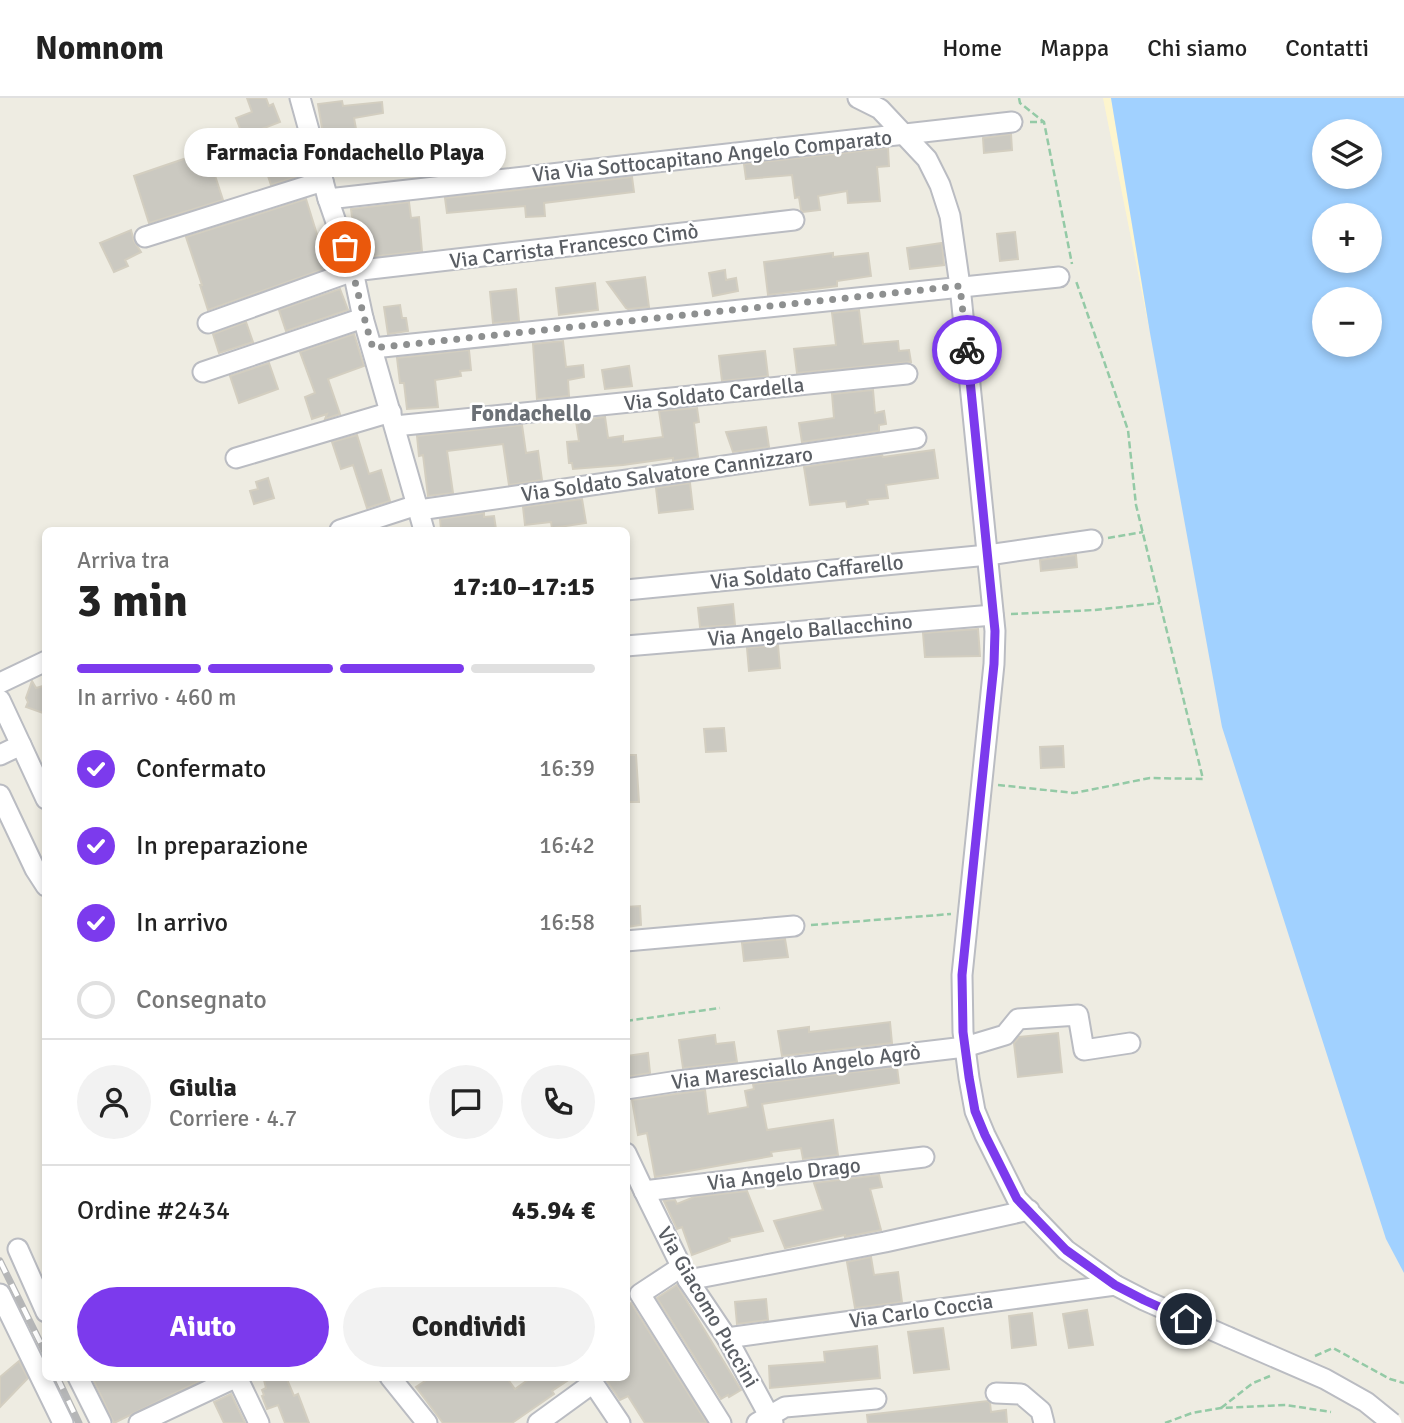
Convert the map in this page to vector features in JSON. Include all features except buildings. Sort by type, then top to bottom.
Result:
[{"type":"street","points":[[300,98],[353,271],[363,318],[423,527]]},
{"type":"street","points":[[858,98],[880,109],[927,159],[940,185],[950,216],[960,286],[988,555],[994,664],[962,975],[963,1032],[975,1111],[1017,1199],[1066,1250],[1115,1285],[1325,1379],[1366,1402],[1392,1423]]},
{"type":"street","name":"Via Via Sottocapitano Angelo Comparato","points":[[145,237],[326,190],[906,135],[1012,122]]},
{"type":"street","name":"Via Carrista Francesco Cimò","points":[[208,323],[353,271],[794,220]]},
{"type":"street","points":[[373,348],[1059,277]]},
{"type":"street","points":[[203,372],[363,318]]},
{"type":"street","name":"Via Soldato Cardella","points":[[236,458],[393,419],[907,374]]},
{"type":"street","name":"Via Soldato Salvatore Cannizzaro","points":[[351,527],[418,508],[916,438]]},
{"type":"street","name":"Via Soldato Caffarello","points":[[630,590],[988,555],[1092,540]]},
{"type":"street","name":"Via Angelo Ballacchino","points":[[630,646],[993,615]]},
{"type":"street","points":[[0,683],[42,663]]},
{"type":"street","points":[[0,700],[42,790]]},
{"type":"street","points":[[0,755],[21,745]]},
{"type":"street","points":[[0,795],[42,880]]},
{"type":"street","points":[[630,941],[794,926]]},
{"type":"street","name":"Via Maresciallo Angelo Agrò","points":[[630,1088],[965,1047],[1005,1035],[1018,1019],[1078,1015],[1084,1050],[1130,1043]]},
{"type":"street","name":"Via Angelo Drago","points":[[643,1191],[924,1157]]},
{"type":"street","name":"Via Giacomo Puccini","points":[[630,1162],[684,1273],[727,1338],[767,1420]]},
{"type":"street","points":[[721,1423],[640,1294],[684,1273],[885,1242],[1028,1210]]},
{"type":"street","points":[[18,1249],[42,1299]]},
{"type":"street","name":"Via Carlo Coccia","points":[[727,1338],[1115,1285]]},
{"type":"street","points":[[0,1294],[42,1380]]},
{"type":"street","points":[[42,1381],[63,1423]]},
{"type":"street","points":[[80,1381],[101,1423]]},
{"type":"street","points":[[139,1423],[228,1381]]},
{"type":"street","points":[[239,1381],[259,1423]]},
{"type":"street","points":[[400,1381],[427,1423]]},
{"type":"street","points":[[538,1423],[590,1381]]},
{"type":"street","points":[[592,1381],[620,1423]]},
{"type":"street","points":[[996,1393],[1021,1394],[1041,1410],[1044,1423]]},
{"type":"street","points":[[767,1420],[785,1407],[876,1399]]},
{"type":"path","points":[[981,783],[1074,793],[1150,778],[1203,779],[1136,505],[1128,430],[1074,275],[1044,122],[1020,103],[1019,98]]},
{"type":"path","points":[[1092,540],[1143,532]]},
{"type":"path","points":[[993,615],[1094,610],[1160,603]]},
{"type":"path","points":[[794,926],[969,913]]},
{"type":"path","points":[[630,1020],[720,1008]]},
{"type":"path","points":[[1165,1423],[1192,1413],[1221,1408],[1286,1405],[1331,1412]]},
{"type":"sand","points":[[1103,98],[1111,98],[1150,333]]},
{"type":"water","points":[[1111,98],[1404,98],[1404,1273],[1386,1239],[1222,727],[1150,333]]},
{"type":"railway","points":[[0,1261],[42,1346]]},
{"type":"railway","points":[[59,1381],[79,1423]]},
{"type":"way so far","points":[[345,247],[373,348],[960,286],[967,350]]},
{"type":"place","name":"Farmacia Fondachello Playa","points":[[345,247]]},
{"type":"district","name":"Fondachello","points":[[531,413]]},
{"type":"route","points":[[967,350],[995,631],[994,664],[962,975],[963,1032],[975,1111],[1017,1199],[1066,1250],[1115,1285],[1186,1319]]}]
